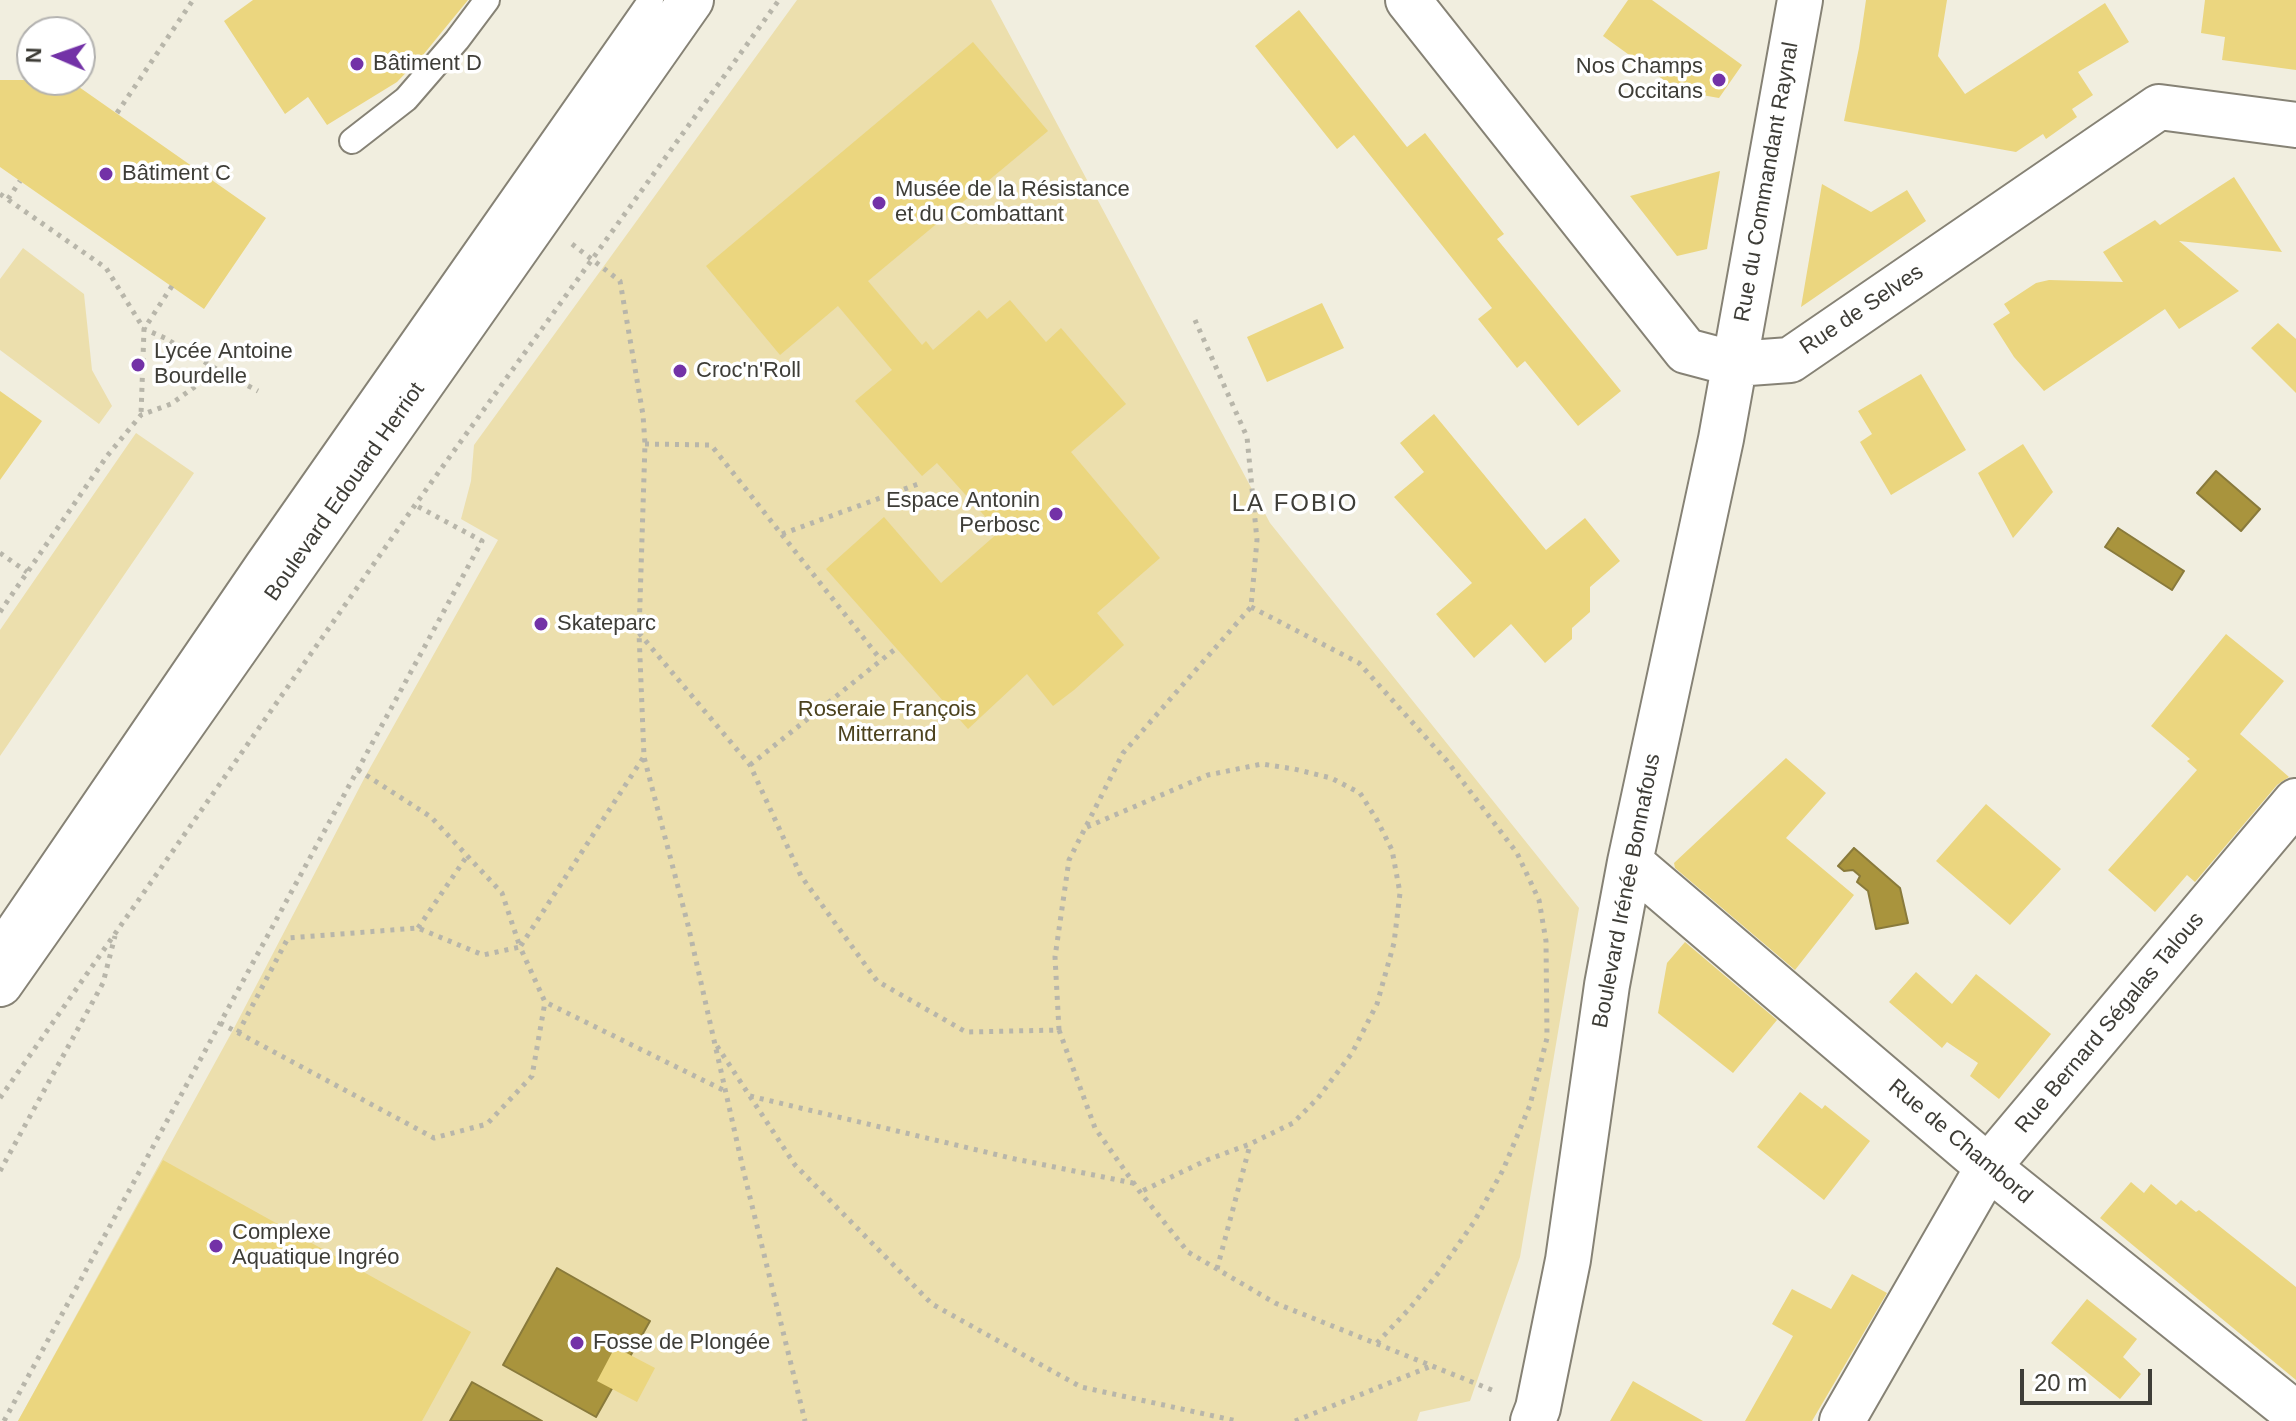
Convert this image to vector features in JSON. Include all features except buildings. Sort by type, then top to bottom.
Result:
[{"type":"street","name":"Boulevard Edouard Herriot","points":[[0,984],[691,0]]},
{"type":"street","name":"Rue de Selves","points":[[1408,0],[1686,351],[1735,364],[1790,360],[2159,107],[2296,125]]},
{"type":"street","name":"Rue du Commandant Raynal","points":[[1735,364],[1800,0]]},
{"type":"street","name":"Boulevard Irénée Bonnafous","points":[[1536,1415],[1568,1260],[1607,985],[1630,862],[1735,364]]},
{"type":"street","name":"Rue Bernard Ségalas Talous","points":[[1842,1421],[1988,1167],[2296,801]]},
{"type":"street","name":"Rue de Chambord","points":[[1630,862],[1988,1167],[2296,1414]]},
{"type":"lane","points":[[352,141],[406,99],[487,0]]},
{"type":"lane","name":"Boulevard Edouard Herriot","points":[[0,940],[258,562],[651,0]]},
{"type":"path","points":[[117,113],[193,0]]},
{"type":"path","points":[[0,1098],[415,505],[779,0]]},
{"type":"path","points":[[8,199],[20,181]]},
{"type":"path","points":[[0,194],[106,268],[144,329],[258,391]]},
{"type":"path","points":[[604,267],[620,281],[643,415],[645,444],[639,633],[644,757],[688,925],[805,1421]]},
{"type":"path","points":[[141,415],[144,329],[172,286]]},
{"type":"path","points":[[1195,320],[1247,437],[1257,540],[1251,607],[1123,753],[1069,860],[1055,957],[1059,1030],[1095,1128],[1188,1252],[1275,1303],[1536,1415]]},
{"type":"path","points":[[0,612],[107,456],[141,415],[171,404],[218,370]]},
{"type":"path","points":[[645,444],[711,445],[881,660]]},
{"type":"path","points":[[782,534],[921,483]]},
{"type":"path","points":[[4,1421],[482,541],[415,505]]},
{"type":"path","points":[[0,553],[27,572]]},
{"type":"path","points":[[1251,607],[1359,663],[1447,761],[1517,853],[1539,900],[1546,941],[1547,1038],[1530,1105],[1503,1170],[1474,1222],[1439,1272],[1376,1344]]},
{"type":"path","points":[[639,633],[750,765],[801,876],[877,981],[966,1032],[1059,1030]]},
{"type":"path","points":[[750,765],[894,650]]},
{"type":"path","points":[[238,1033],[288,938],[418,928],[483,955],[520,947],[644,757]]},
{"type":"path","points":[[1086,827],[1208,775],[1262,764],[1331,778],[1360,793],[1377,820],[1392,850],[1400,893],[1394,943],[1377,1004],[1352,1053],[1318,1098],[1293,1123],[1140,1192]]},
{"type":"path","points":[[220,1023],[434,1138],[487,1124],[532,1076],[545,1002],[520,947],[502,893],[431,817],[358,770]]},
{"type":"path","points":[[418,928],[467,856]]},
{"type":"path","points":[[0,1171],[103,983],[117,931]]},
{"type":"path","points":[[545,1002],[726,1091]]},
{"type":"path","points":[[714,1042],[795,1165],[932,1304],[1081,1387],[1237,1421]]},
{"type":"path","points":[[750,1096],[987,1153],[1134,1184]]},
{"type":"path","points":[[1217,1269],[1250,1144]]},
{"type":"path","points":[[1295,1421],[1430,1367]]},
{"type":"green space","name":"Roseraie François Mitterrand","points":[[797,0],[991,0],[1270,523],[1579,908],[1520,1257],[1470,1401],[1420,1412],[1417,1421],[18,1421],[233,1030],[366,775],[498,540],[461,519],[471,481],[474,445]]},
{"type":"green space","points":[[23,248],[84,294],[92,370],[112,406],[99,424],[0,350],[0,279]]},
{"type":"green space","points":[[136,433],[194,473],[0,756],[0,630]]},
{"type":"shaded area","points":[[2216,471],[2260,509],[2241,531],[2197,493]]},
{"type":"shaded area","points":[[2118,528],[2184,571],[2172,590],[2105,547]]},
{"type":"shaded area","points":[[1854,848],[1900,888],[1908,923],[1876,929],[1868,891],[1857,882],[1860,876],[1853,870],[1844,871],[1838,866]]},
{"type":"shaded area","name":"Fosse de Plongée","points":[[557,1268],[650,1321],[596,1417],[503,1365]]},
{"type":"shaded area","points":[[472,1382],[542,1421],[450,1421]]},
{"type":"place","name":"Bâtiment D","points":[[357,64]]},
{"type":"place","name":"Nos Champs Occitans","points":[[1719,80]]},
{"type":"place","name":"Bâtiment C","points":[[106,174]]},
{"type":"place","name":"Musée de la Résistance et du Combattant","points":[[879,203]]},
{"type":"place","name":"Lycée Antoine Bourdelle","points":[[138,365]]},
{"type":"place","name":"Croc'n'Roll","points":[[680,371]]},
{"type":"place","name":"Espace Antonin Perbosc","points":[[1056,514]]},
{"type":"place","name":"Skateparc","points":[[541,624]]},
{"type":"place","name":"Complexe Aquatique Ingréo","points":[[216,1246]]},
{"type":"place","name":"Fosse de Plongée","points":[[577,1343]]},
{"type":"district","name":"LA FOBIO","points":[[1295,504]]}]
